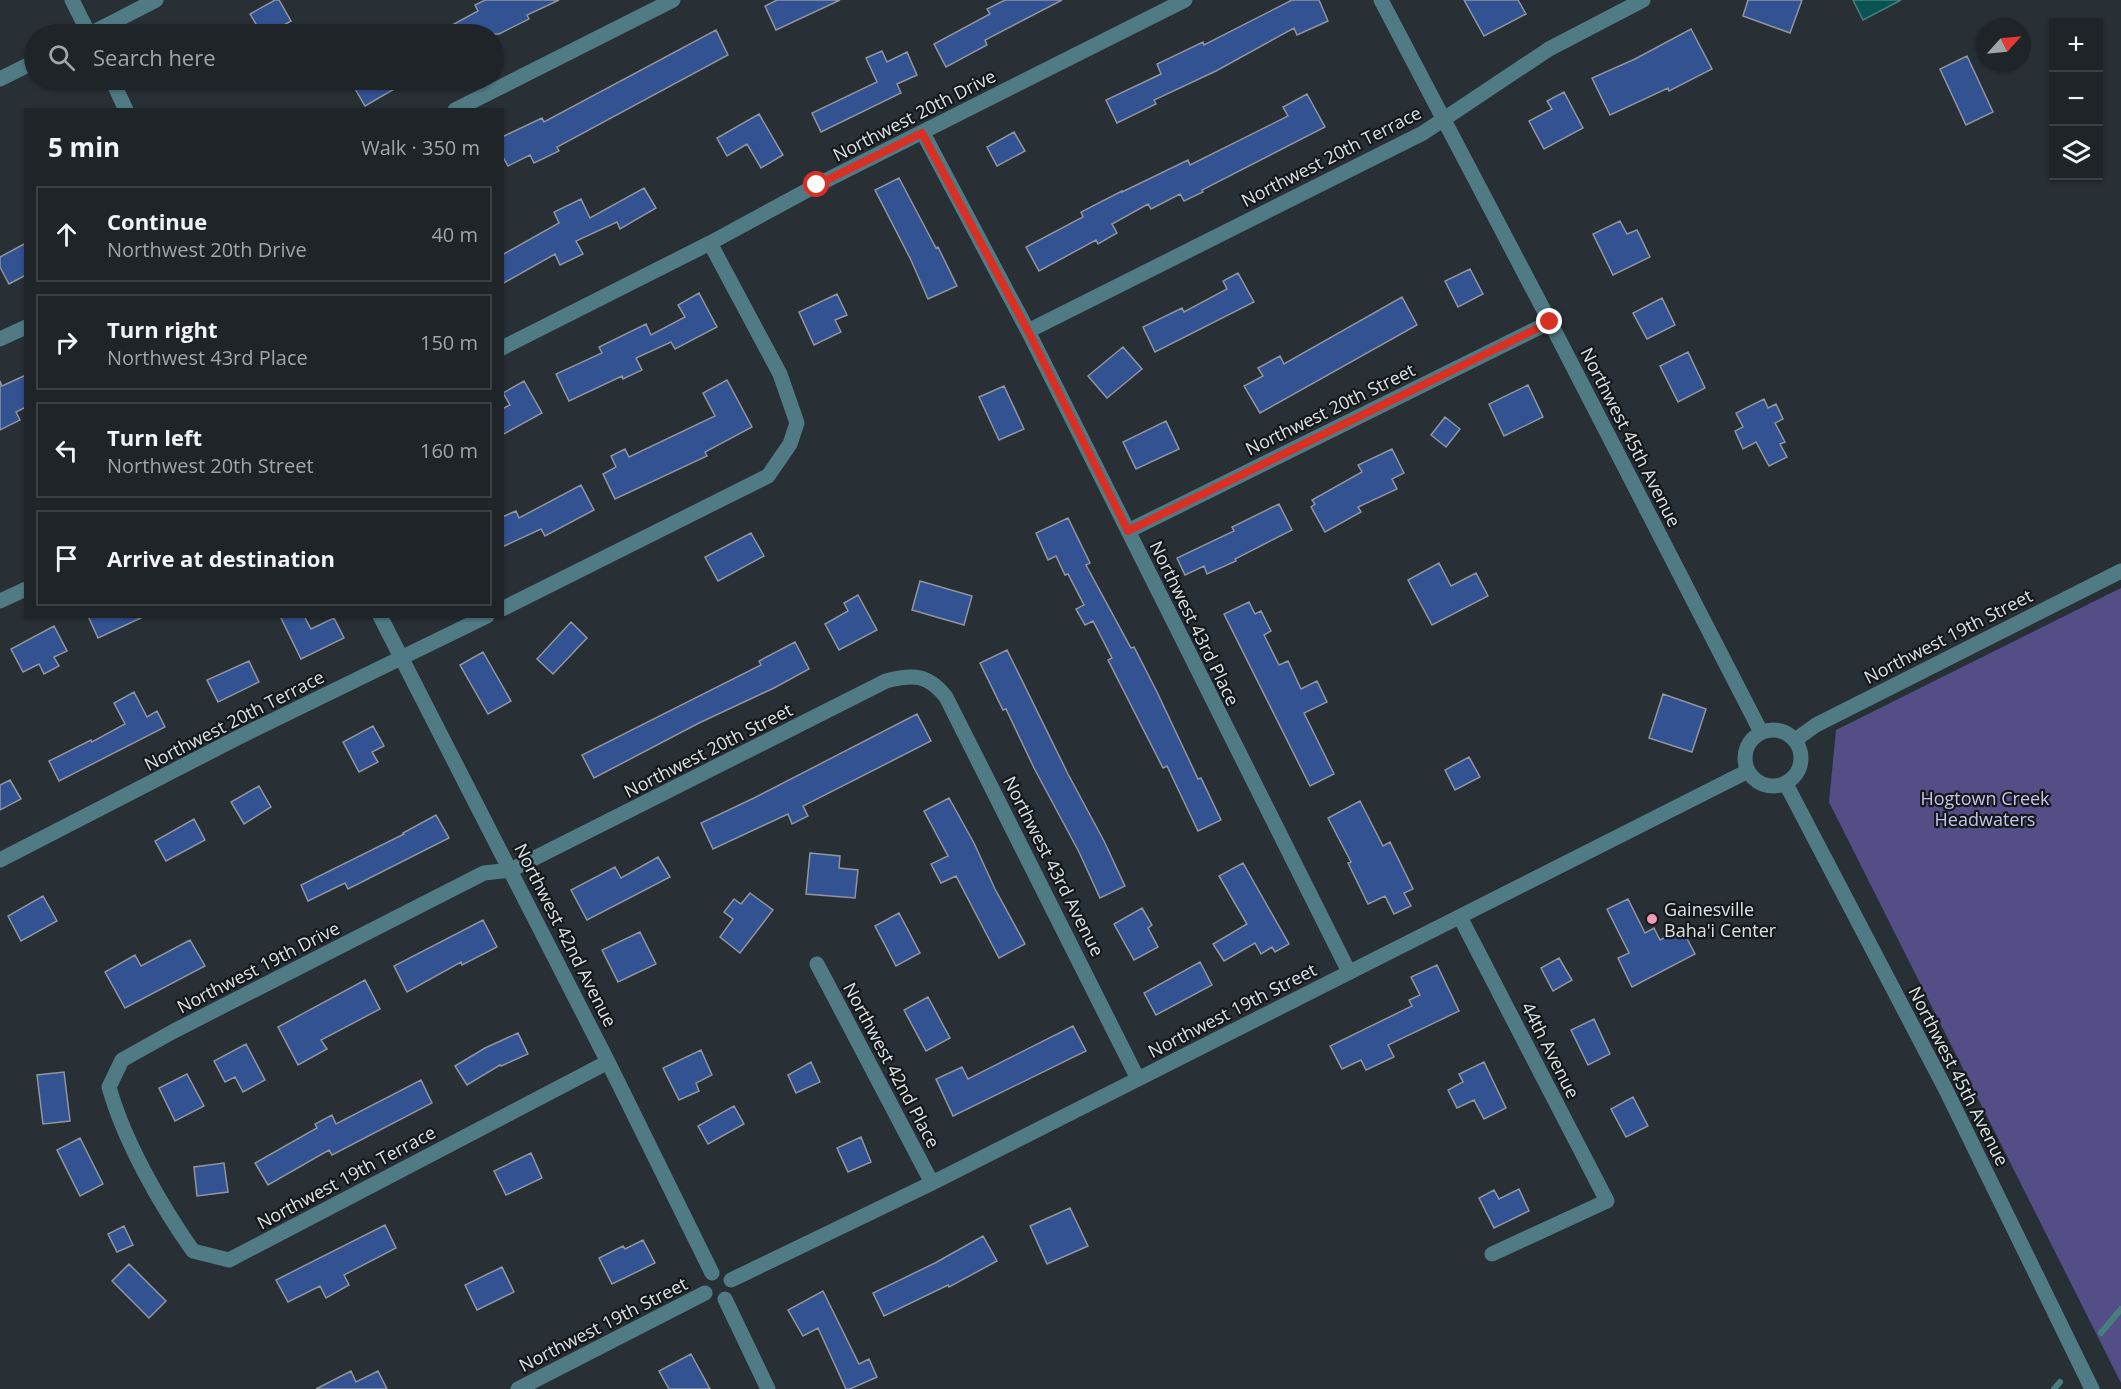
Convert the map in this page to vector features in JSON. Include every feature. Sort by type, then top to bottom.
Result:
[{"type":"street","points":[[72,0],[85,24]]},
{"type":"street","points":[[109,24],[156,0]]},
{"type":"street","points":[[504,85],[673,0]]},
{"type":"street","name":"Northwest 20th Drive","points":[[504,347],[710,243],[817,185],[1185,0]]},
{"type":"street","name":"Northwest 45th Avenue","points":[[1381,0],[1761,732]]},
{"type":"street","name":"Northwest 20th Terrace","points":[[1028,331],[1423,133],[1549,49],[1643,0]]},
{"type":"street","points":[[0,80],[24,67]]},
{"type":"street","points":[[117,90],[125,108]]},
{"type":"street","points":[[459,108],[495,90]]},
{"type":"street","name":"Northwest 43rd Place","points":[[922,133],[1028,331],[1348,972]]},
{"type":"street","points":[[504,608],[768,476],[790,444],[797,423],[780,374],[710,243]]},
{"type":"street","name":"Northwest 20th Street","points":[[1128,531],[1550,322]]},
{"type":"street","points":[[0,339],[24,328]]},
{"type":"street","name":"Northwest 19th Street","points":[[1795,740],[1816,724],[2121,571]]},
{"type":"street","points":[[0,602],[24,590]]},
{"type":"street","name":"Northwest 42nd Avenue","points":[[381,618],[608,1062],[712,1274]]},
{"type":"street","name":"Northwest 20th Terrace","points":[[0,860],[241,736],[483,618]]},
{"type":"street","name":"Northwest 20th Street","points":[[511,870],[886,681],[905,676],[925,678]]},
{"type":"street","name":"Northwest 43rd Avenue","points":[[925,678],[938,687],[951,706],[1138,1079]]},
{"type":"street","points":[[1771,730],[1783,731],[1795,740],[1802,756],[1795,777],[1786,784],[1775,787],[1764,785],[1754,779],[1748,771],[1745,760],[1746,749],[1752,739],[1761,732],[1771,730]]},
{"type":"street","name":"Northwest 19th Street","points":[[731,1280],[932,1184],[1748,771]]},
{"type":"street","name":"Northwest 45th Avenue","points":[[1786,784],[1946,1090],[2092,1389]]},
{"type":"street","name":"Northwest 19th Drive","points":[[139,1159],[116,1112],[109,1087],[122,1060],[174,1031],[484,873],[511,870]]},
{"type":"street","name":"44th Avenue","points":[[1460,916],[1607,1201],[1492,1254]]},
{"type":"street","name":"Northwest 42nd Place","points":[[817,964],[932,1184]]},
{"type":"street","name":"Northwest 19th Terrace","points":[[139,1159],[172,1221],[193,1251],[229,1260],[608,1062]]},
{"type":"street","points":[[723,1273],[731,1280],[732,1291],[725,1299],[714,1300],[705,1293],[705,1282],[712,1274],[723,1273]]},
{"type":"street","name":"Northwest 19th Street","points":[[518,1389],[705,1293]]},
{"type":"street","points":[[725,1299],[768,1389]]},
{"type":"green space","name":"Hogtown Creek Headwaters","points":[[2121,588],[2121,1383],[1829,802],[1836,730]]},
{"type":"shaded area","points":[[1853,0],[1901,0],[1863,20]]},
{"type":"building","points":[[279,0],[291,21],[286,24],[256,24],[250,14]]},
{"type":"building","points":[[485,0],[559,0],[527,15],[529,19],[504,32],[504,24],[454,24],[478,11],[475,5]]},
{"type":"building","points":[[777,0],[840,0],[776,30],[765,6]]},
{"type":"building","points":[[1005,0],[1062,0],[985,40],[987,45],[946,67],[934,44],[990,14],[987,9]]},
{"type":"building","points":[[1292,0],[1319,0],[1328,21],[1297,35],[1294,28],[1216,71],[1154,100],[1156,104],[1117,123],[1106,100],[1161,74],[1157,64],[1203,42],[1204,45]]},
{"type":"building","points":[[1464,0],[1518,0],[1526,14],[1484,36]]},
{"type":"building","points":[[1748,0],[1802,0],[1790,33],[1743,16]]},
{"type":"building","points":[[1691,29],[1712,69],[1669,91],[1668,88],[1610,115],[1592,78],[1635,59]]},
{"type":"building","points":[[716,30],[728,55],[557,147],[559,151],[534,163],[530,155],[508,166],[504,159],[504,136],[542,118],[544,122]]},
{"type":"building","points":[[882,51],[887,62],[907,52],[917,75],[897,84],[901,93],[821,132],[812,113],[877,82],[866,58]]},
{"type":"building","points":[[1967,56],[1993,112],[1966,125],[1940,69]]},
{"type":"building","points":[[356,90],[393,90],[365,106]]},
{"type":"building","points":[[1564,92],[1583,128],[1544,149],[1529,121],[1552,109],[1547,101]]},
{"type":"building","points":[[1307,94],[1325,127],[1184,201],[1180,194],[1151,209],[1148,204],[1112,224],[1117,233],[1098,244],[1096,240],[1039,271],[1026,247],[1083,217],[1081,212],[1122,191],[1188,160],[1190,165],[1288,116],[1283,107]]},
{"type":"building","points":[[759,114],[783,155],[761,168],[747,144],[727,156],[717,138]]},
{"type":"building","points":[[1014,132],[1025,151],[997,166],[987,147]]},
{"type":"building","points":[[899,178],[957,286],[928,299],[875,190]]},
{"type":"building","points":[[644,188],[656,208],[620,229],[617,222],[576,241],[583,254],[560,265],[555,254],[504,283],[504,254],[559,223],[554,212],[581,199],[590,218]]},
{"type":"building","points":[[1620,221],[1627,234],[1637,230],[1650,257],[1613,275],[1593,234]]},
{"type":"building","points":[[24,244],[24,276],[9,284],[0,267],[0,257]]},
{"type":"building","points":[[1470,269],[1483,294],[1458,307],[1445,281]]},
{"type":"building","points":[[1238,273],[1254,302],[1155,352],[1143,327],[1182,308],[1184,312],[1227,289],[1223,281]]},
{"type":"building","points":[[699,293],[717,327],[675,349],[671,342],[636,358],[642,370],[623,379],[622,376],[569,401],[556,374],[602,353],[599,347],[646,324],[651,335],[685,317],[678,305]]},
{"type":"building","points":[[837,294],[847,315],[835,320],[841,332],[814,345],[799,312]]},
{"type":"building","points":[[1402,297],[1417,325],[1260,413],[1244,386],[1263,376],[1258,368],[1280,356],[1284,364]]},
{"type":"building","points":[[1662,298],[1675,325],[1647,339],[1633,313]]},
{"type":"building","points":[[1123,347],[1142,369],[1107,398],[1088,376]]},
{"type":"building","points":[[1688,352],[1705,388],[1678,402],[1660,366]]},
{"type":"building","points":[[24,376],[24,408],[16,412],[20,420],[0,430],[0,381],[2,386]]},
{"type":"building","points":[[727,380],[752,427],[705,452],[707,456],[615,499],[603,474],[616,467],[611,456],[625,449],[629,457],[715,416],[703,393]]},
{"type":"building","points":[[524,381],[542,413],[504,434],[504,408],[510,405],[504,392]]},
{"type":"building","points":[[1528,385],[1543,417],[1504,436],[1489,404]]},
{"type":"building","points":[[1004,386],[1024,429],[999,440],[979,397]]},
{"type":"building","points":[[1764,399],[1768,408],[1776,404],[1783,419],[1775,423],[1785,442],[1780,444],[1787,457],[1769,466],[1756,442],[1743,449],[1735,431],[1743,427],[1736,413]]},
{"type":"building","points":[[1445,417],[1460,429],[1446,447],[1431,435]]},
{"type":"building","points":[[1166,421],[1179,449],[1136,469],[1123,442]]},
{"type":"building","points":[[1392,449],[1404,473],[1392,479],[1397,489],[1358,507],[1361,512],[1325,532],[1311,507],[1315,504],[1312,500],[1362,472],[1358,465]]},
{"type":"building","points":[[581,485],[594,510],[545,536],[541,529],[504,546],[504,516],[516,511],[519,518]]},
{"type":"building","points":[[1279,504],[1292,530],[1207,574],[1204,566],[1185,575],[1177,558],[1234,531],[1232,527]]},
{"type":"building","points":[[1068,518],[1090,563],[1086,565],[1131,648],[1134,647],[1198,779],[1201,778],[1221,820],[1198,831],[1167,766],[1163,768],[1108,660],[1112,658],[1093,621],[1085,625],[1076,609],[1084,605],[1068,574],[1065,575],[1056,556],[1048,560],[1036,533]]},
{"type":"building","points":[[751,533],[764,556],[718,581],[705,557]]},
{"type":"building","points":[[1439,563],[1451,586],[1476,573],[1488,596],[1432,625],[1408,580]]},
{"type":"building","points":[[920,581],[972,596],[964,625],[912,610]]},
{"type":"building","points":[[858,595],[877,630],[839,650],[825,624],[848,611],[844,603]]},
{"type":"building","points":[[1249,602],[1255,614],[1261,611],[1271,631],[1264,635],[1279,665],[1288,661],[1301,689],[1317,681],[1327,702],[1304,713],[1334,774],[1310,786],[1224,614]]},
{"type":"building","points":[[89,618],[141,618],[98,638]]},
{"type":"building","points":[[281,618],[305,618],[311,629],[334,618],[344,638],[301,659]]},
{"type":"building","points":[[571,622],[587,638],[553,674],[537,659]]},
{"type":"building","points":[[54,626],[67,651],[54,657],[59,666],[44,674],[39,664],[23,672],[11,649]]},
{"type":"building","points":[[795,642],[809,669],[594,778],[582,755],[761,665],[759,661]]},
{"type":"building","points":[[1007,650],[1125,886],[1100,898],[1006,709],[1003,710],[980,663]]},
{"type":"building","points":[[483,652],[511,701],[488,714],[460,665]]},
{"type":"building","points":[[249,661],[259,682],[218,702],[207,680]]},
{"type":"building","points":[[134,692],[147,717],[157,711],[165,727],[59,781],[49,761],[125,724],[114,703]]},
{"type":"building","points":[[1663,694],[1706,709],[1692,752],[1649,738]]},
{"type":"building","points":[[917,714],[931,741],[803,806],[808,816],[792,824],[788,814],[713,849],[701,823]]},
{"type":"building","points":[[373,726],[384,746],[372,752],[378,762],[359,772],[343,742]]},
{"type":"building","points":[[1469,757],[1480,777],[1455,790],[1445,770]]},
{"type":"building","points":[[10,780],[21,799],[0,810],[0,785]]},
{"type":"building","points":[[259,786],[271,807],[244,824],[231,802]]},
{"type":"building","points":[[949,798],[1025,944],[999,958],[956,876],[941,883],[931,864],[948,856],[924,811]]},
{"type":"building","points":[[1360,801],[1383,846],[1390,842],[1413,889],[1404,893],[1411,906],[1394,914],[1385,896],[1368,904],[1348,863],[1351,862],[1328,818]]},
{"type":"building","points":[[436,815],[449,838],[348,889],[345,883],[308,901],[301,885],[404,834]]},
{"type":"building","points":[[194,819],[205,840],[166,861],[155,841]]},
{"type":"building","points":[[810,853],[840,856],[839,868],[858,870],[855,898],[806,894]]},
{"type":"building","points":[[658,857],[670,877],[587,920],[571,890],[615,867],[621,878]]},
{"type":"building","points":[[1243,863],[1289,944],[1275,952],[1272,947],[1261,954],[1255,943],[1224,961],[1213,944],[1247,924],[1219,876]]},
{"type":"building","points":[[750,893],[773,910],[740,953],[720,937],[733,919],[724,912],[734,899],[741,904]]},
{"type":"building","points":[[43,896],[57,921],[21,941],[8,916]]},
{"type":"building","points":[[1628,899],[1645,933],[1654,928],[1660,940],[1682,929],[1695,954],[1632,987],[1618,958],[1629,953],[1607,909]]},
{"type":"building","points":[[1142,908],[1152,925],[1148,928],[1158,947],[1134,960],[1114,924]]},
{"type":"building","points":[[899,913],[920,953],[896,966],[875,926]]},
{"type":"building","points":[[483,920],[497,947],[462,965],[461,962],[407,992],[394,966]]},
{"type":"building","points":[[640,932],[656,964],[618,982],[602,950]]},
{"type":"building","points":[[190,940],[205,966],[125,1008],[105,972],[135,955],[141,966]]},
{"type":"building","points":[[1559,958],[1572,980],[1553,991],[1541,968]]},
{"type":"building","points":[[1200,962],[1212,985],[1156,1015],[1144,993]]},
{"type":"building","points":[[1437,965],[1459,1011],[1388,1045],[1394,1057],[1366,1070],[1361,1060],[1342,1069],[1330,1046],[1412,1006],[1409,1000],[1420,995],[1411,977]]},
{"type":"building","points":[[365,980],[380,1009],[321,1040],[327,1049],[298,1065],[278,1027]]},
{"type":"building","points":[[928,997],[950,1038],[926,1051],[904,1010]]},
{"type":"building","points":[[1594,1019],[1610,1054],[1588,1065],[1571,1030]]},
{"type":"building","points":[[1073,1026],[1086,1051],[953,1116],[936,1079],[962,1067],[968,1079]]},
{"type":"building","points":[[518,1033],[528,1054],[500,1065],[467,1085],[455,1066],[485,1048]]},
{"type":"building","points":[[246,1044],[265,1080],[243,1092],[235,1077],[225,1082],[214,1061]]},
{"type":"building","points":[[701,1050],[712,1075],[696,1083],[699,1091],[679,1100],[663,1068]]},
{"type":"building","points":[[811,1062],[820,1082],[796,1093],[788,1075]]},
{"type":"building","points":[[1484,1062],[1506,1108],[1484,1119],[1474,1100],[1457,1108],[1448,1090],[1463,1082],[1459,1074]]},
{"type":"building","points":[[64,1072],[70,1121],[43,1124],[37,1075]]},
{"type":"building","points":[[187,1074],[204,1106],[175,1121],[159,1088]]},
{"type":"building","points":[[421,1080],[432,1103],[332,1155],[329,1150],[268,1185],[255,1163],[317,1128],[315,1124],[332,1115],[336,1124]]},
{"type":"building","points":[[1633,1097],[1648,1126],[1626,1137],[1611,1109]]},
{"type":"building","points":[[734,1106],[744,1124],[708,1144],[698,1126]]},
{"type":"building","points":[[861,1137],[871,1162],[848,1172],[837,1148]]},
{"type":"building","points":[[80,1138],[103,1184],[80,1196],[57,1150]]},
{"type":"building","points":[[531,1153],[542,1178],[506,1195],[494,1171]]},
{"type":"building","points":[[224,1163],[228,1192],[197,1196],[194,1167]]},
{"type":"building","points":[[1519,1189],[1529,1211],[1494,1228],[1479,1198],[1494,1190],[1499,1199]]},
{"type":"building","points":[[1070,1208],[1088,1246],[1047,1264],[1030,1226]]},
{"type":"building","points":[[385,1225],[396,1248],[344,1275],[349,1285],[326,1298],[320,1286],[288,1302],[276,1280]]},
{"type":"building","points":[[124,1226],[133,1245],[117,1252],[108,1234]]},
{"type":"building","points":[[983,1236],[997,1261],[949,1287],[948,1285],[884,1316],[873,1293],[935,1263]]},
{"type":"building","points":[[643,1240],[655,1263],[612,1284],[599,1258],[623,1246],[625,1249]]},
{"type":"building","points":[[129,1264],[166,1301],[149,1318],[112,1281]]},
{"type":"building","points":[[502,1267],[514,1292],[477,1310],[465,1285]]},
{"type":"building","points":[[823,1291],[859,1364],[869,1359],[877,1377],[850,1389],[846,1389],[818,1328],[803,1336],[788,1310]]},
{"type":"building","points":[[691,1354],[710,1389],[669,1389],[659,1371]]},
{"type":"building","points":[[351,1371],[356,1382],[378,1371],[387,1389],[316,1389]]},
{"type":"waterway","points":[[2101,1333],[2121,1309]]},
{"type":"waterway","points":[[2054,1389],[2060,1382]]},
{"type":"place","name":"Gainesville Baha'i Center","points":[[1652,919]]},
{"type":"route","points":[[817,185],[922,133],[1028,331],[1128,531],[1550,322]]}]
